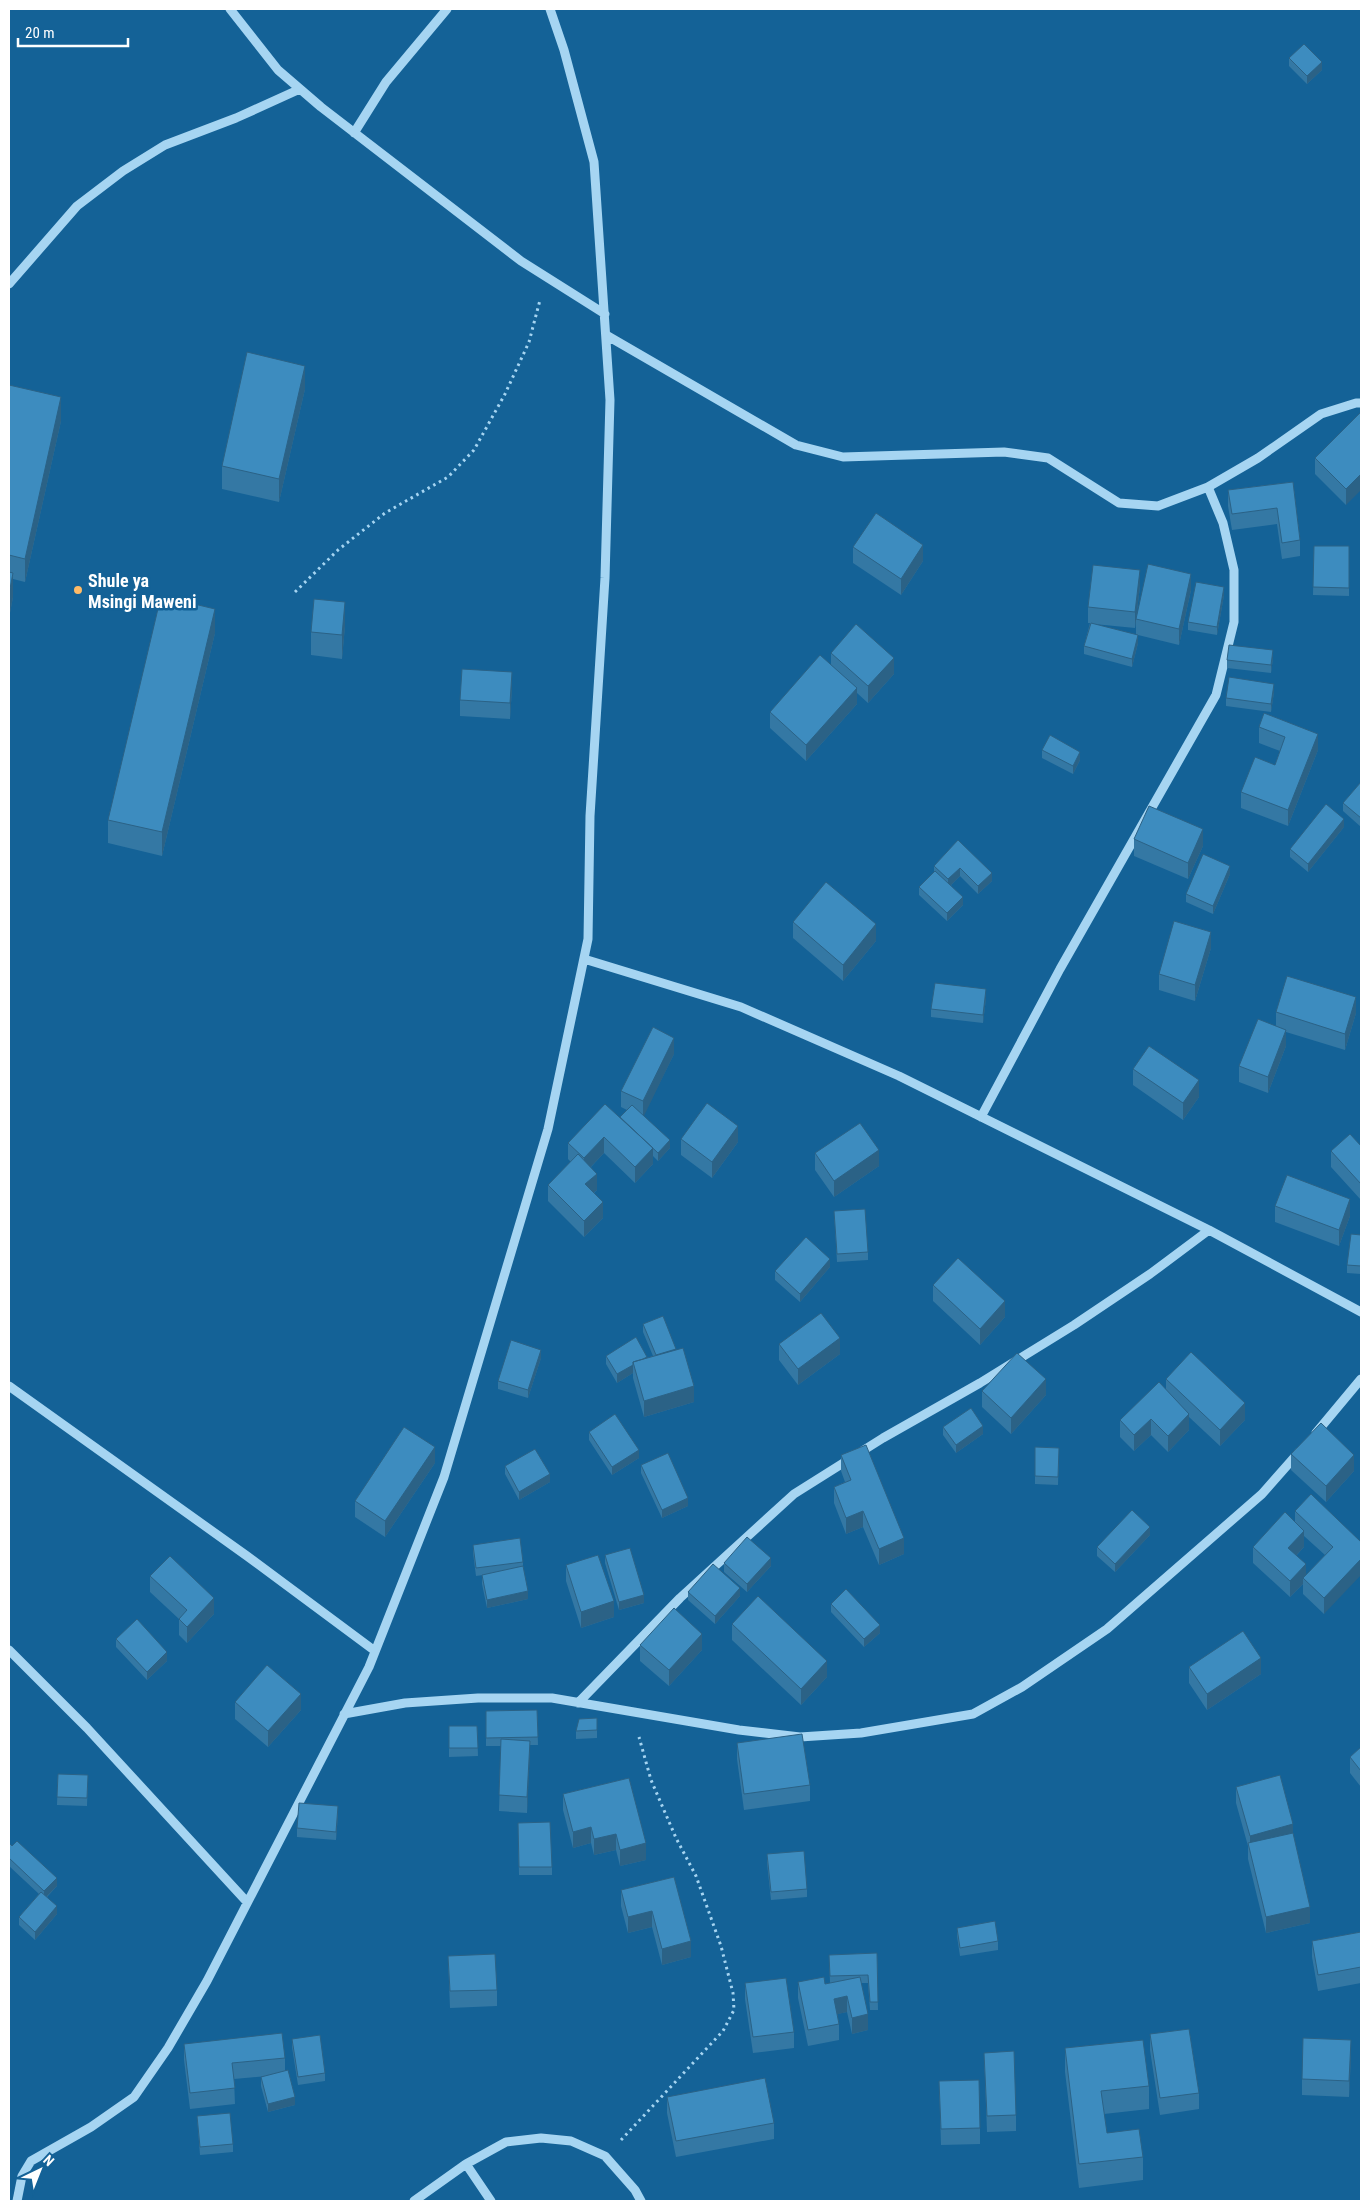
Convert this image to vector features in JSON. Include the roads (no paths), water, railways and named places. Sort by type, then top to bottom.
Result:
[{"type":"street","points":[[230,9],[278,70],[354,133],[521,261],[605,314]]},
{"type":"street","points":[[354,133],[386,82],[447,9]]},
{"type":"street","points":[[17,2201],[22,2176],[31,2161],[91,2127],[134,2096],[168,2048],[207,1981],[344,1714],[375,1651],[444,1477],[548,1129],[588,939],[590,816],[605,569],[610,400],[594,162],[564,50],[550,9]]},
{"type":"street","points":[[9,284],[78,206],[122,171],[165,145],[236,118],[300,89]]},
{"type":"street","points":[[606,334],[796,445],[844,457],[1004,452],[1048,458],[1119,502],[1158,506],[1208,487],[1258,458],[1321,414],[1361,403]]},
{"type":"street","points":[[981,1116],[1060,969],[1216,695],[1234,622],[1234,570],[1223,523],[1208,487]]},
{"type":"street","points":[[584,959],[741,1007],[899,1076],[1209,1230],[1361,1312]]},
{"type":"street","points":[[578,1703],[680,1598],[794,1494],[882,1438],[980,1384],[1074,1325],[1150,1274],[1209,1230]]},
{"type":"street","points":[[344,1714],[405,1703],[478,1698],[552,1698],[739,1730],[800,1737],[861,1733],[973,1714],[1022,1687],[1107,1629],[1158,1586],[1262,1494],[1327,1421],[1361,1379]]},
{"type":"street","points":[[9,1386],[247,1556],[375,1651]]},
{"type":"street","points":[[9,1650],[87,1728],[247,1902]]},
{"type":"street","points":[[414,2201],[466,2164],[506,2142],[541,2138],[571,2141],[605,2156],[635,2190],[641,2201]]},
{"type":"street","points":[[466,2164],[491,2201]]},
{"type":"place","name":"Shule ya Msingi Maweni","points":[[78,590]]}]
